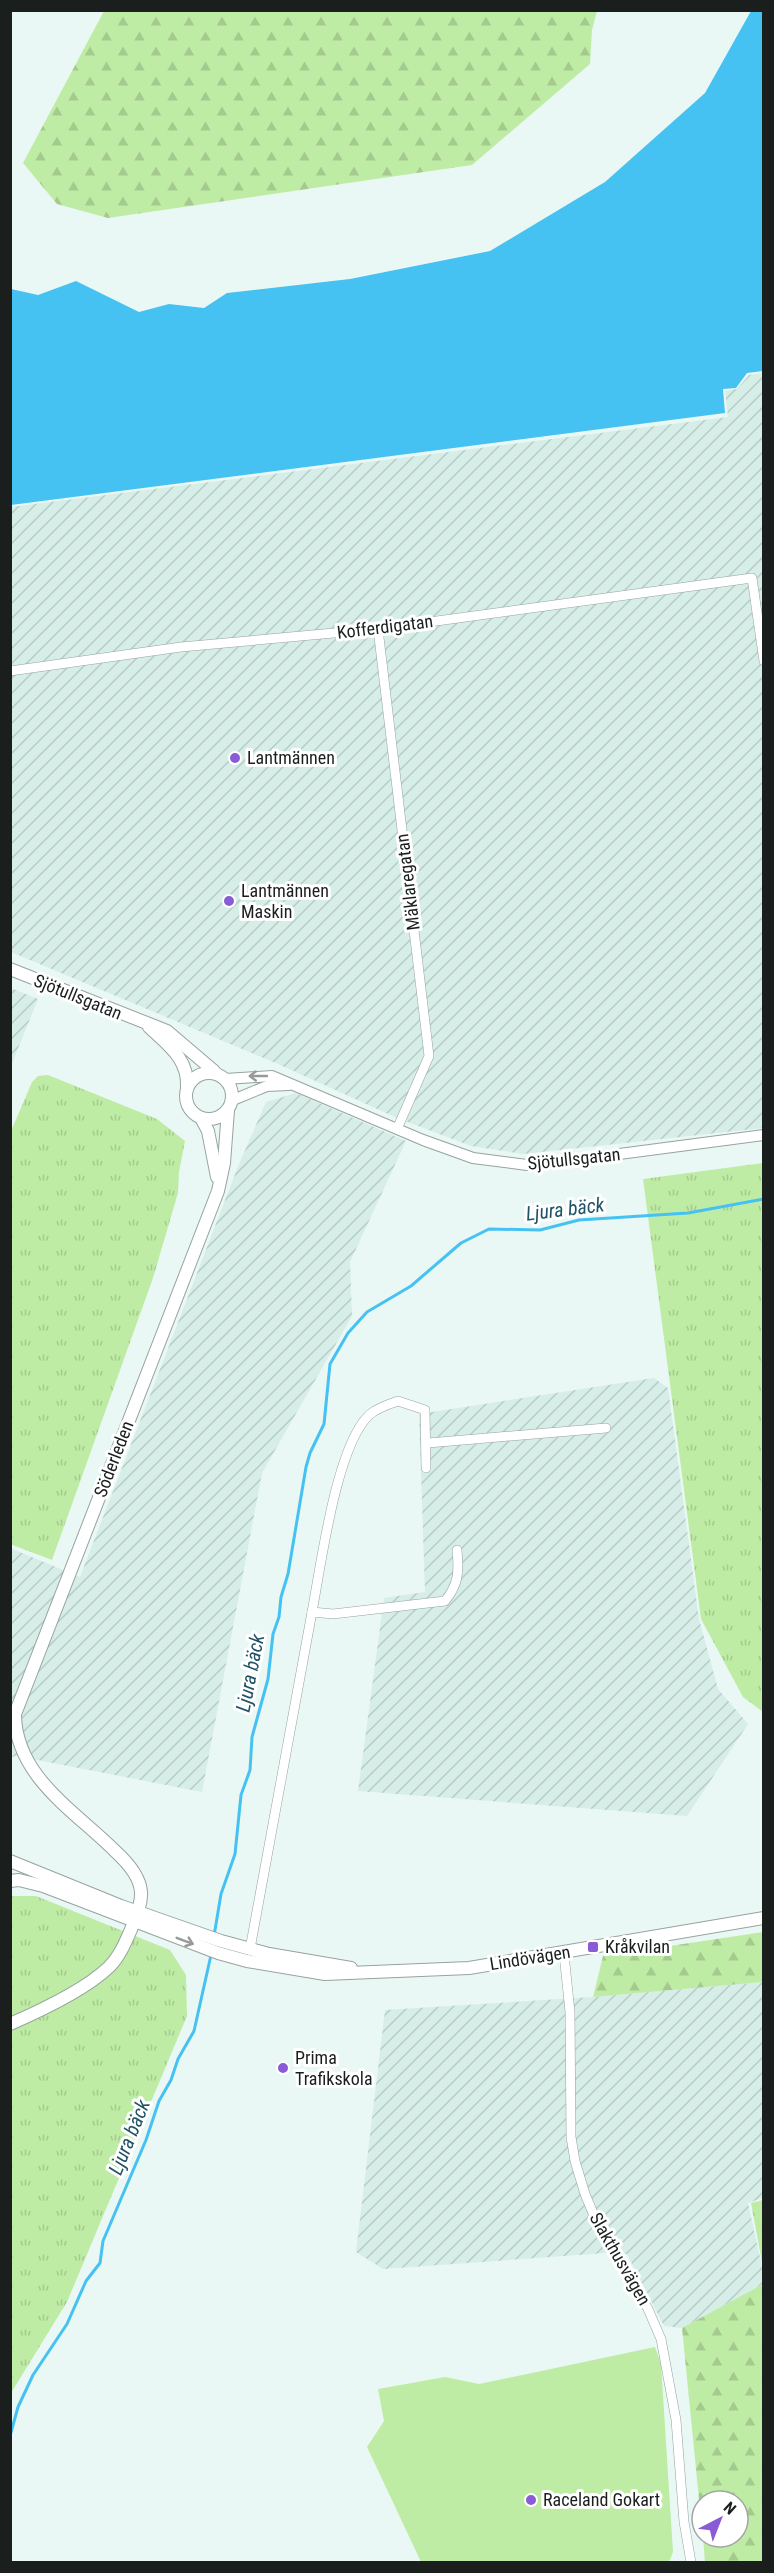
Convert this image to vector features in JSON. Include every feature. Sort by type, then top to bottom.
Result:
[{"type":"main road","name":"Sjötullsgatan","points":[[10,969],[145,1025],[167,1031],[214,1071]]},
{"type":"main road","name":"Sjötullsgatan","points":[[145,1025],[177,1052],[187,1071],[186,1091]]},
{"type":"main road","points":[[214,1071],[225,1079],[232,1090],[230,1105],[216,1118],[201,1118],[189,1107],[186,1091],[194,1078],[214,1071]]},
{"type":"main road","name":"Söderleden","points":[[10,1727],[218,1191],[224,1163],[230,1105]]},
{"type":"main road","name":"Söderleden","points":[[201,1118],[208,1131],[215,1161],[218,1191]]},
{"type":"main road","points":[[10,2024],[37,2012],[109,1966],[127,1940],[136,1917],[141,1893],[138,1881],[125,1861],[53,1796],[23,1750],[15,1714]]},
{"type":"main road","name":"Lindövägen","points":[[10,1861],[136,1917]]},
{"type":"main road","name":"Lindövägen","points":[[10,1881],[19,1880],[43,1886],[136,1917],[214,1945],[247,1961],[343,1975],[367,1971],[469,1968],[564,1954],[764,1918]]},
{"type":"main road","name":"Lindövägen","points":[[214,1945],[250,1949],[309,1962],[367,1971]]},
{"type":"street","name":"Kofferdigatan","points":[[10,671],[181,647],[378,629],[752,578],[764,661]]},
{"type":"street","name":"Mäklaregatan","points":[[378,629],[429,1056],[398,1129]]},
{"type":"street","name":"Sjötullsgatan","points":[[225,1079],[272,1076],[289,1085],[473,1158],[527,1165],[764,1135]]},
{"type":"street","name":"Sjötullsgatan","points":[[230,1105],[267,1086],[289,1085]]},
{"type":"street","points":[[250,1949],[340,1473],[356,1432],[370,1414],[398,1401],[425,1410],[428,1443],[426,1468]]},
{"type":"street","points":[[428,1443],[606,1428]]},
{"type":"street","points":[[312,1612],[333,1614],[445,1601],[453,1592],[459,1575],[457,1550]]},
{"type":"street","name":"Slakthusvägen","points":[[564,1954],[570,2012],[571,2137],[575,2161],[598,2225],[648,2309],[661,2339],[676,2420],[684,2522],[691,2562]]},
{"type":"shaded area","points":[[763,373],[763,1128],[523,1154],[471,1146],[397,1118],[278,1064],[11,952],[10,507],[728,417],[725,391],[737,389],[749,375]]},
{"type":"shaded area","points":[[11,988],[38,999],[11,1066]]},
{"type":"shaded area","points":[[296,1093],[406,1141],[350,1262],[352,1316],[262,1473],[202,1792],[17,1756],[11,1757],[10,1548],[80,1577],[239,1164],[266,1102]]},
{"type":"shaded area","points":[[654,1378],[668,1388],[699,1619],[718,1689],[748,1724],[687,1816],[358,1791],[384,1598],[425,1592],[419,1414]]},
{"type":"shaded area","points":[[763,1982],[763,2198],[748,2203],[763,2271],[763,2284],[682,2328],[664,2326],[627,2254],[606,2253],[383,2269],[356,2252],[385,2010],[593,1997]]},
{"type":"green space","points":[[104,11],[597,11],[592,30],[590,64],[472,165],[108,218],[57,204],[23,163]]},
{"type":"green space","points":[[48,1075],[157,1119],[185,1141],[179,1172],[178,1193],[153,1278],[52,1560],[10,1544],[11,1131],[32,1082],[38,1076]]},
{"type":"green space","points":[[764,1163],[763,1712],[743,1697],[701,1619],[643,1179]]},
{"type":"green space","points":[[11,1896],[36,1896],[170,1950],[186,1975],[187,2016],[67,2302],[11,2393]]},
{"type":"green space","points":[[763,1932],[763,1982],[593,1997],[603,1956]]},
{"type":"green space","points":[[764,2200],[763,2268],[751,2203]]},
{"type":"green space","points":[[763,2284],[763,2562],[705,2562],[704,2549],[750,2549],[750,2489],[698,2489],[682,2328]]},
{"type":"green space","name":"Raceland Gokart","points":[[655,2347],[661,2364],[673,2552],[669,2562],[421,2562],[367,2447],[384,2421],[378,2389],[445,2377],[479,2384]]},
{"type":"water","points":[[751,11],[764,11],[763,371],[747,373],[736,388],[723,389],[725,413],[11,505],[11,289],[38,295],[76,281],[139,312],[169,304],[204,308],[227,293],[350,279],[490,251],[605,182],[705,93]]},
{"type":"waterway","name":"Ljura bäck","points":[[214,1936],[221,1894],[235,1854],[241,1795],[250,1770],[252,1737],[268,1679],[273,1634],[288,1574],[306,1467],[324,1424],[330,1364],[348,1333],[367,1312],[411,1286],[461,1243],[489,1229],[540,1230],[579,1220],[688,1213],[764,1199]]},
{"type":"waterway","name":"Ljura bäck","points":[[10,2436],[18,2407],[33,2375],[67,2324],[86,2281],[100,2263],[103,2241],[146,2140],[159,2101],[194,2031],[211,1955]]},
{"type":"place","name":"Lantmännen","points":[[235,758]]},
{"type":"place","name":"Lantmännen Maskin","points":[[229,901]]},
{"type":"place","name":"Kråkvilan","points":[[593,1947]]},
{"type":"place","name":"Prima Trafikskola","points":[[283,2068]]},
{"type":"place","name":"Raceland Gokart","points":[[531,2500]]}]
